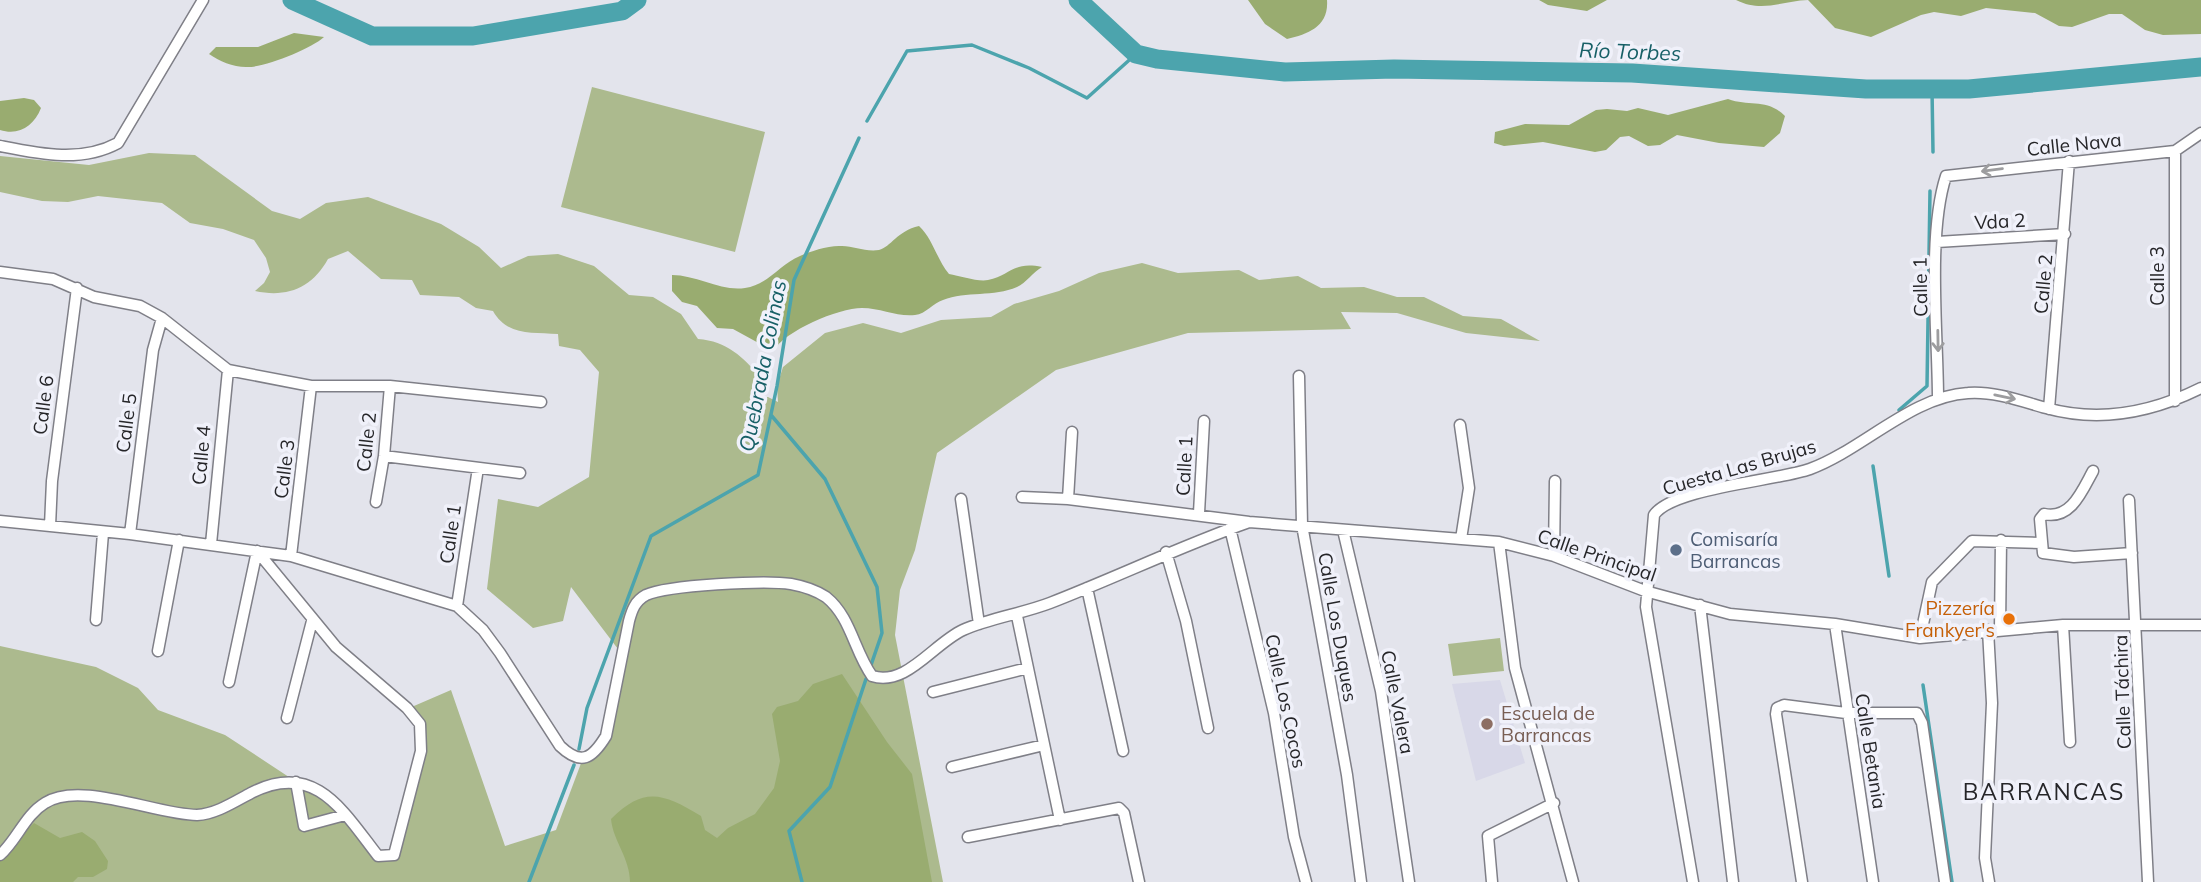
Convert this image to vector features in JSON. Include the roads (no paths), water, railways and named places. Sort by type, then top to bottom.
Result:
[{"type":"street","points":[[0,146],[37,153],[84,155],[118,143],[133,122],[203,0]]},
{"type":"street","name":"Calle Nava","points":[[1946,176],[2175,151],[2201,133]]},
{"type":"street","name":"Calle 3","points":[[2175,151],[2175,401]]},
{"type":"street","name":"Calle 2","points":[[2049,408],[2069,162]]},
{"type":"street","name":"Calle 1","points":[[1938,399],[1938,210],[1946,176]]},
{"type":"street","name":"Vda 2","points":[[1937,242],[2065,234]]},
{"type":"street","points":[[0,272],[53,279],[94,297],[140,306],[162,318],[228,370],[311,386],[390,386],[541,402]]},
{"type":"street","name":"Calle 6","points":[[51,526],[51,481],[77,288]]},
{"type":"street","name":"Calle 5","points":[[130,534],[153,350],[162,318]]},
{"type":"street","name":"Calle 4","points":[[211,544],[228,370]]},
{"type":"street","name":"Calle Los Duques","points":[[1299,376],[1302,525],[1347,775],[1361,882]]},
{"type":"street","name":"Calle 3","points":[[290,556],[311,386]]},
{"type":"street","name":"Calle 2","points":[[376,502],[384,456],[390,386]]},
{"type":"street","name":"Cuesta Las Brujas","points":[[1693,882],[1663,720],[1645,590],[1654,515],[1667,502],[1810,469],[1938,399],[1966,393],[1985,393],[2094,417],[2175,401],[2201,388]]},
{"type":"street","name":"Calle 1","points":[[1199,513],[1204,421]]},
{"type":"street","points":[[1460,425],[1469,488],[1461,539]]},
{"type":"street","points":[[1068,499],[1072,432]]},
{"type":"street","points":[[384,456],[520,473]]},
{"type":"street","name":"Calle 1","points":[[457,606],[478,468]]},
{"type":"street","points":[[2092,471],[2071,508],[2052,516],[2044,514],[2040,519],[2043,553],[2132,553]]},
{"type":"street","points":[[1555,481],[1555,556]]},
{"type":"street","name":"Calle Principal","points":[[1022,497],[1068,499],[1199,513],[1249,522],[1499,542],[1555,556],[1645,590],[1700,605],[1767,620],[1835,624],[1920,638],[2063,625],[2201,625]]},
{"type":"street","points":[[961,499],[979,624]]},
{"type":"street","name":"Calle Táchira","points":[[2129,500],[2148,882]]},
{"type":"street","points":[[0,521],[130,534],[290,556],[457,606],[483,630],[500,653],[560,746],[571,756],[583,759],[596,752],[606,736],[629,621],[634,604],[646,595],[687,588],[776,583],[791,584],[816,592],[827,598],[842,615],[872,676],[886,680],[904,674],[942,640],[979,624],[1017,616],[1166,552],[1249,522]]},
{"type":"street","name":"Calle Los Cocos","points":[[1230,528],[1274,713],[1294,837],[1306,882]]},
{"type":"street","name":"Calle Valera","points":[[1343,530],[1381,691],[1409,882]]},
{"type":"street","points":[[96,620],[103,533]]},
{"type":"street","points":[[158,651],[179,540]]},
{"type":"street","points":[[2000,629],[2001,540]]},
{"type":"street","points":[[1920,638],[1932,582],[1972,541],[2041,542]]},
{"type":"street","points":[[1499,542],[1515,668],[1554,803],[1573,882]]},
{"type":"street","points":[[0,855],[15,842],[25,823],[44,803],[57,797],[106,798],[175,814],[201,815],[230,806],[270,784],[296,782],[313,786],[329,796],[378,856],[394,855],[421,751],[420,724],[407,708],[336,647],[257,551]]},
{"type":"street","points":[[229,682],[257,551]]},
{"type":"street","points":[[1166,552],[1186,621],[1208,728]]},
{"type":"street","points":[[1087,588],[1123,751]]},
{"type":"street","points":[[1700,605],[1733,882]]},
{"type":"street","points":[[1017,616],[1060,820]]},
{"type":"street","points":[[287,718],[312,621]]},
{"type":"street","name":"Calle Betania","points":[[1835,624],[1873,882]]},
{"type":"street","points":[[2063,625],[2070,742]]},
{"type":"street","points":[[1988,630],[1992,703],[1985,858],[1989,882]]},
{"type":"street","points":[[933,692],[1028,668]]},
{"type":"street","points":[[1802,882],[1776,714],[1777,708],[1784,705],[1846,713],[1917,713],[1922,723],[1945,882]]},
{"type":"street","points":[[951,767],[1044,745]]},
{"type":"street","points":[[296,782],[304,826],[345,815]]},
{"type":"street","points":[[1492,882],[1488,836],[1554,803]]},
{"type":"street","points":[[968,837],[1122,810],[1139,882]]},
{"type":"waterway","name":"Río Torbes","points":[[292,0],[372,36],[473,36],[622,11],[637,0]]},
{"type":"waterway","name":"Río Torbes","points":[[1078,0],[1136,54],[1157,59],[1285,72],[1394,69],[1632,73],[1866,89],[1969,89],[2201,67]]},
{"type":"waterway","name":"Quebrada Colinas","points":[[867,121],[907,51],[972,45],[1029,68],[1087,98],[1136,54]]},
{"type":"waterway","points":[[1932,89],[1933,152]]},
{"type":"waterway","name":"Quebrada Colinas","points":[[579,749],[587,708],[651,536],[758,475],[777,386],[794,280],[859,138]]},
{"type":"waterway","points":[[1899,410],[1927,386],[1930,191]]},
{"type":"waterway","points":[[771,415],[825,479],[877,587],[882,633],[870,668]]},
{"type":"waterway","points":[[1873,466],[1889,576]]},
{"type":"waterway","points":[[802,882],[789,831],[830,787],[866,679]]},
{"type":"waterway","points":[[1923,685],[1952,882]]},
{"type":"waterway","name":"Quebrada Colinas","points":[[529,882],[574,765]]},
{"type":"place","name":"Comisaría Barrancas","points":[[1676,550]]},
{"type":"place","name":"Pizzería Frankyer's","points":[[2009,619]]},
{"type":"place","name":"Escuela de Barrancas","points":[[1487,724]]},
{"type":"district","name":"BARRANCAS","points":[[2044,792]]}]
